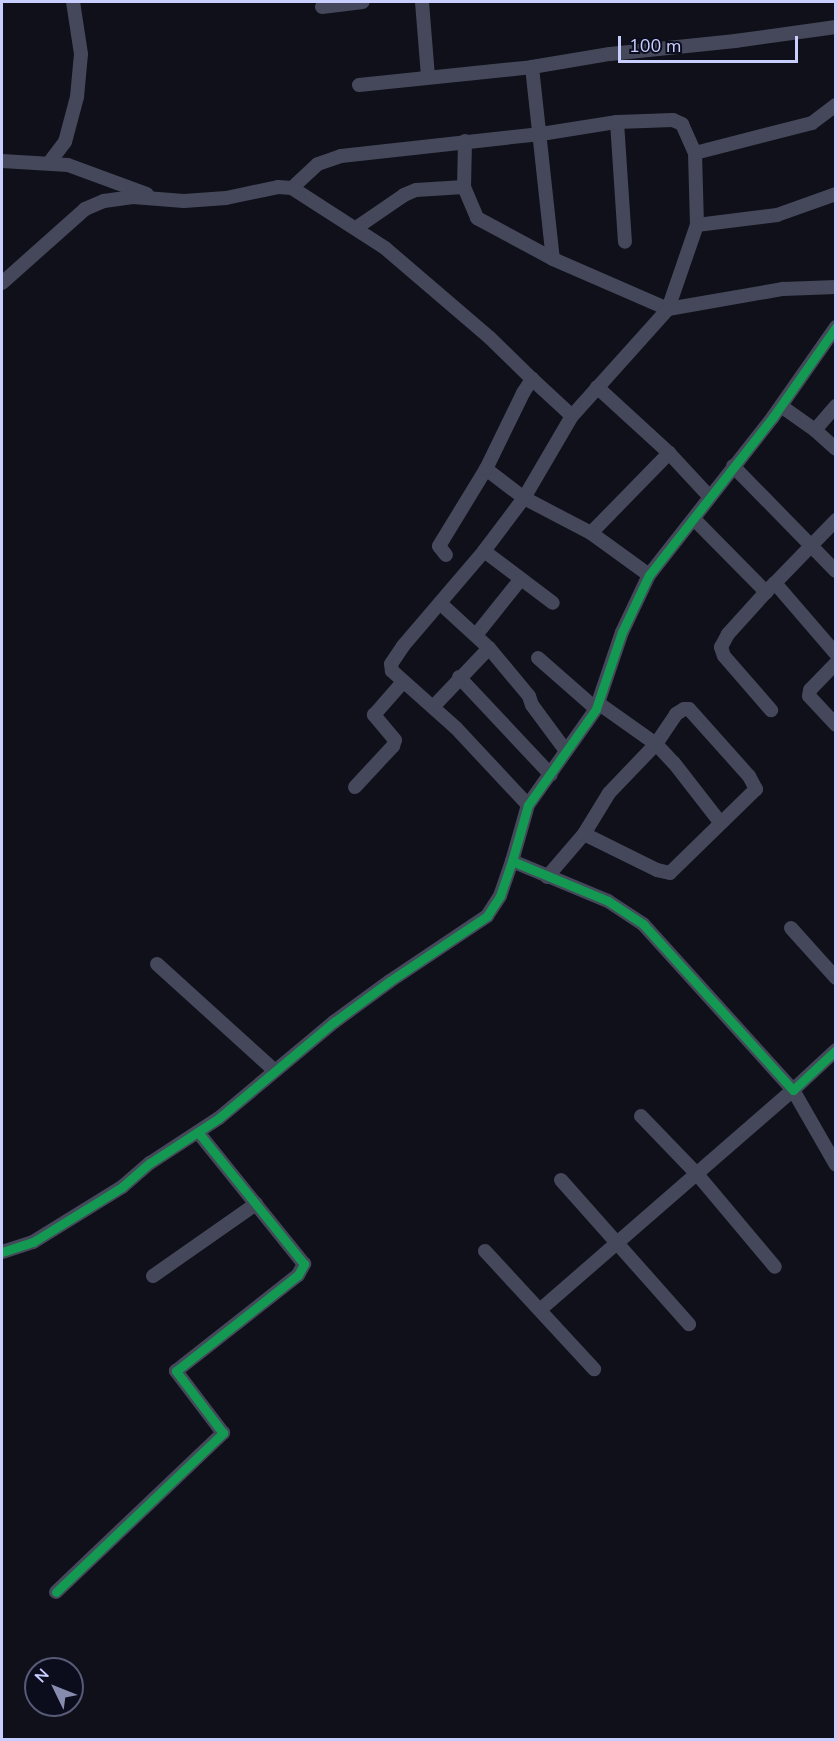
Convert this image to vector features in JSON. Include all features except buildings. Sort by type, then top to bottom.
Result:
[{"type":"street","points":[[49,163],[65,142],[77,97],[81,54],[73,2]]},
{"type":"street","points":[[322,7],[363,2]]},
{"type":"street","points":[[422,2],[428,76]]},
{"type":"street","points":[[359,85],[428,76],[532,67],[610,54],[735,41],[836,27]]},
{"type":"street","points":[[532,67],[553,260]]},
{"type":"street","points":[[695,153],[812,123],[836,105]]},
{"type":"street","points":[[292,188],[318,164],[341,156],[541,134],[617,122],[673,120],[682,124],[695,153],[697,225],[668,309],[572,416],[524,498],[484,551],[403,646],[392,664],[392,671],[434,706],[528,805]]},
{"type":"street","points":[[617,122],[625,242]]},
{"type":"street","points":[[465,141],[464,187],[477,218],[553,260],[668,309],[783,289],[836,287]]},
{"type":"street","points":[[2,161],[68,165],[160,199]]},
{"type":"street","points":[[2,283],[85,208],[104,201],[134,196],[184,201],[230,197],[278,187],[292,188],[394,255],[490,338],[572,416]]},
{"type":"street","points":[[356,228],[392,202],[416,190],[464,187]]},
{"type":"street","points":[[697,225],[777,215],[836,194]]},
{"type":"street","points":[[2,1252],[33,1242],[122,1187],[150,1163],[219,1118],[334,1022],[390,981],[487,916],[502,890],[528,805],[597,706],[622,632],[649,574],[781,406],[836,327]]},
{"type":"street","points":[[446,555],[439,546],[486,469],[532,379]]},
{"type":"street","points":[[597,387],[669,453],[709,496]]},
{"type":"street","points":[[781,406],[815,430],[836,449]]},
{"type":"street","points":[[815,430],[836,406]]},
{"type":"street","points":[[591,533],[669,453]]},
{"type":"street","points":[[733,466],[836,571]]},
{"type":"street","points":[[486,469],[524,498],[591,533],[649,574]]},
{"type":"street","points":[[694,519],[770,587],[836,654]]},
{"type":"street","points":[[771,710],[724,656],[721,647],[728,634],[770,587],[836,520]]},
{"type":"street","points":[[484,551],[553,603]]},
{"type":"street","points":[[476,635],[520,580]]},
{"type":"street","points":[[440,603],[489,648],[529,696],[566,751]]},
{"type":"street","points":[[434,706],[459,677],[489,648]]},
{"type":"street","points":[[538,658],[597,706],[656,744],[674,763],[720,822]]},
{"type":"street","points":[[836,663],[810,690],[809,696],[836,725]]},
{"type":"street","points":[[459,677],[551,775]]},
{"type":"street","points":[[355,787],[396,740],[374,715],[403,682]]},
{"type":"street","points":[[547,877],[584,834],[609,793],[656,744],[676,714],[689,709],[749,776],[756,789],[670,873],[657,870],[584,834]]},
{"type":"street","points":[[512,861],[608,901],[643,924],[793,1090],[836,1165]]},
{"type":"street","points":[[791,928],[836,978]]},
{"type":"street","points":[[157,964],[275,1071]]},
{"type":"street","points":[[541,1309],[836,1050]]},
{"type":"street","points":[[641,1116],[697,1174],[775,1267]]},
{"type":"street","points":[[56,1593],[223,1433],[176,1371],[298,1275],[304,1264],[198,1132]]},
{"type":"street","points":[[561,1180],[619,1242],[689,1324]]},
{"type":"street","points":[[153,1276],[256,1204]]},
{"type":"street","points":[[485,1251],[594,1369]]},
{"type":"cycle path","points":[[836,327],[773,417],[649,575],[622,632],[596,709],[528,805],[512,861],[608,901],[643,924],[793,1090],[836,1050]]},
{"type":"cycle path","points":[[2,1252],[33,1242],[122,1187],[150,1163],[219,1118],[334,1022],[390,981],[487,916],[500,896],[512,861]]},
{"type":"cycle path","points":[[56,1592],[223,1433],[176,1371],[298,1275],[304,1264],[198,1132]]}]
